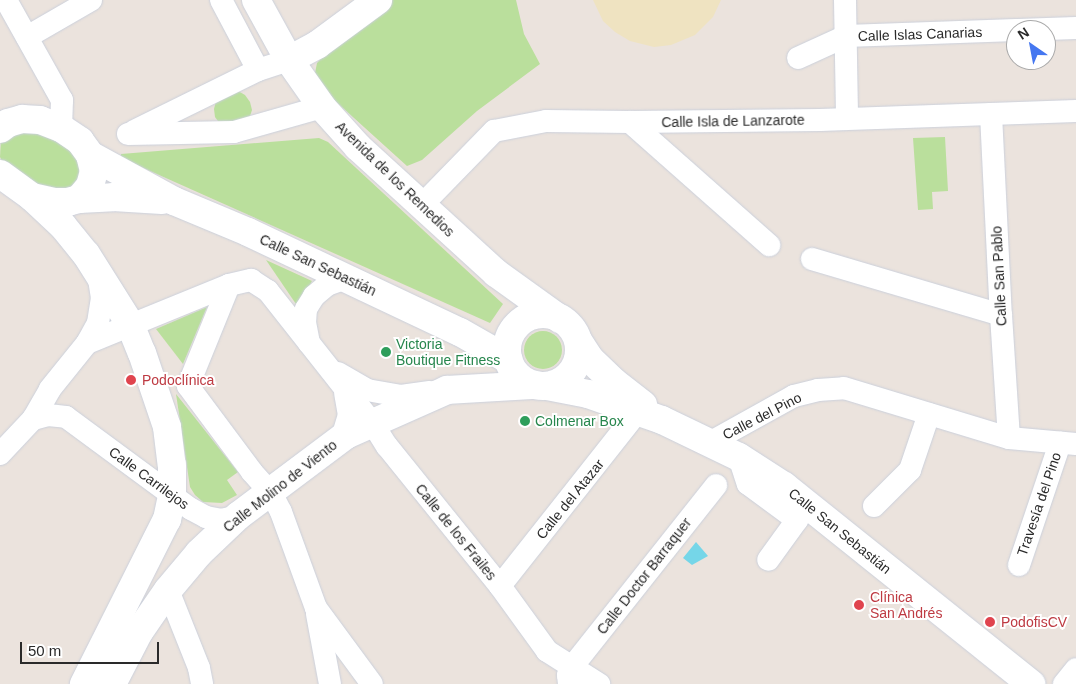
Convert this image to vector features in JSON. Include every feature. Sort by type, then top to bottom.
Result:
[{"type":"main road","name":"Avenida de los Remedios","points":[[256,0],[289,60],[322,108],[358,147],[496,273],[560,319]]},
{"type":"main road","points":[[289,60],[317,45],[378,0]]},
{"type":"main road","name":"Calle San Sebastián","points":[[7,119],[40,120],[61,128],[80,141],[90,155],[174,201],[248,232],[460,332],[509,360]]},
{"type":"main road","points":[[79,199],[90,186],[94,171],[90,155]]},
{"type":"main road","points":[[0,174],[32,197],[63,226],[97,271],[130,324],[142,353],[166,427],[172,465],[172,496],[167,519],[84,684]]},
{"type":"main road","name":"Calle San Sebastián","points":[[32,197],[54,202],[113,197],[174,201]]},
{"type":"main road","name":"Avenida de los Remedios","points":[[496,273],[510,296],[515,312],[514,330]]},
{"type":"main road","points":[[579,342],[576,366],[569,376],[559,383],[541,386],[518,376],[509,360],[508,346],[514,330],[525,320],[536,315],[549,315],[560,319],[569,324],[590,359],[650,416]]},
{"type":"main road","name":"Calle San Sebastián","points":[[460,332],[490,334],[514,330]]},
{"type":"main road","name":"Calle Molino de Viento","points":[[112,684],[139,632],[168,590],[200,553],[238,516],[346,435],[452,389],[486,377],[509,360]]},
{"type":"main road","name":"Calle Molino de Viento","points":[[452,389],[541,386],[588,394],[650,416]]},
{"type":"main road","name":"Calle Molino de Viento","points":[[346,435],[352,415],[348,394]]},
{"type":"main road","name":"Calle San Sebastián","points":[[650,416],[711,442],[739,457],[784,486],[1031,684]]},
{"type":"street","points":[[6,0],[62,100],[61,128]]},
{"type":"street","points":[[27,37],[91,0]]},
{"type":"street","points":[[221,0],[258,70]]},
{"type":"street","points":[[845,0],[847,118]]},
{"type":"street","name":"Calle Islas Canarias","points":[[1056,29],[1076,28]]},
{"type":"street","name":"Calle Islas Canarias","points":[[798,58],[846,36],[1006,30]]},
{"type":"street","points":[[289,60],[258,70],[128,134],[214,133],[243,130],[322,108]]},
{"type":"street","points":[[200,98],[196,109],[198,119],[204,127],[214,133]]},
{"type":"street","name":"Calle Isla de Lanzarote","points":[[421,206],[494,131],[546,121],[630,122],[847,118],[1076,111]]},
{"type":"street","name":"Calle San Pablo","points":[[991,114],[1000,315],[1009,438]]},
{"type":"street","points":[[630,122],[769,245]]},
{"type":"street","points":[[812,259],[1000,315]]},
{"type":"street","points":[[0,454],[32,420],[49,391],[87,343],[98,323],[102,298],[97,271]]},
{"type":"street","name":"Calle de los Frailes","points":[[309,343],[305,323],[306,309],[314,296],[327,285],[346,278]]},
{"type":"street","name":"Calle de los Frailes","points":[[87,343],[130,324],[198,300],[230,285],[252,280],[268,291],[373,424],[387,446],[500,586],[547,651],[570,675],[599,684]]},
{"type":"street","points":[[230,285],[188,386],[252,472],[271,492],[281,512],[316,608],[330,684]]},
{"type":"street","name":"Calle de los Frailes","points":[[326,366],[367,390],[401,396]]},
{"type":"street","name":"Calle del Pino","points":[[711,442],[794,396],[818,390],[844,388],[1009,438],[1068,444]]},
{"type":"street","name":"Calle Molino de Viento","points":[[401,396],[452,389]]},
{"type":"street","name":"Calle Carrilejos","points":[[49,391],[66,417],[172,496],[206,517],[221,520],[238,516]]},
{"type":"street","points":[[874,506],[910,470],[929,414]]},
{"type":"street","points":[[32,420],[48,415],[66,417]]},
{"type":"street","name":"Calle del Atazar","points":[[500,586],[617,441],[650,416]]},
{"type":"street","name":"Travesía del Pino","points":[[1018,565],[1068,444]]},
{"type":"street","name":"Calle San Sebastián","points":[[739,457],[748,484],[797,520],[768,560]]},
{"type":"street","name":"Calle Doctor Barraquer","points":[[570,675],[716,485]]},
{"type":"street","points":[[168,590],[199,668],[202,684]]},
{"type":"street","points":[[316,608],[372,684]]},
{"type":"street","points":[[1064,684],[1076,669]]},
{"type":"green space","points":[[390,0],[516,0],[524,34],[540,64],[477,111],[422,160],[407,166],[333,99],[315,73],[317,63],[339,39]]},
{"type":"green space","points":[[238,91],[245,95],[250,102],[252,110],[249,119],[220,124],[215,117],[216,101]]},
{"type":"green space","points":[[37,127],[70,143],[82,170],[80,183],[65,191],[35,187],[2,161],[0,157],[1,139]]},
{"type":"green space","points":[[945,137],[948,191],[932,192],[933,209],[918,210],[913,138]]},
{"type":"green space","points":[[319,138],[328,142],[503,304],[490,323],[121,158],[121,154]]},
{"type":"green space","points":[[266,260],[312,281],[298,307]]},
{"type":"green space","points":[[207,307],[183,364],[156,329]]},
{"type":"green space","points":[[543,331],[557,336],[562,350],[557,364],[543,369],[529,364],[524,350],[529,336]]},
{"type":"green space","points":[[176,394],[238,472],[227,480],[237,495],[222,503],[203,502],[190,487]]},
{"type":"sand","points":[[593,0],[721,0],[713,17],[695,35],[671,45],[654,47],[630,41],[615,32],[603,21]]},
{"type":"water","points":[[696,542],[708,556],[692,565],[683,558]]},
{"type":"place","name":"Victoria Boutique Fitness","points":[[386,352]]},
{"type":"place","name":"Podoclínica","points":[[131,380]]},
{"type":"place","name":"Colmenar Box","points":[[525,421]]},
{"type":"place","name":"Clínica San Andrés","points":[[859,605]]},
{"type":"place","name":"PodofisCV","points":[[990,622]]}]
